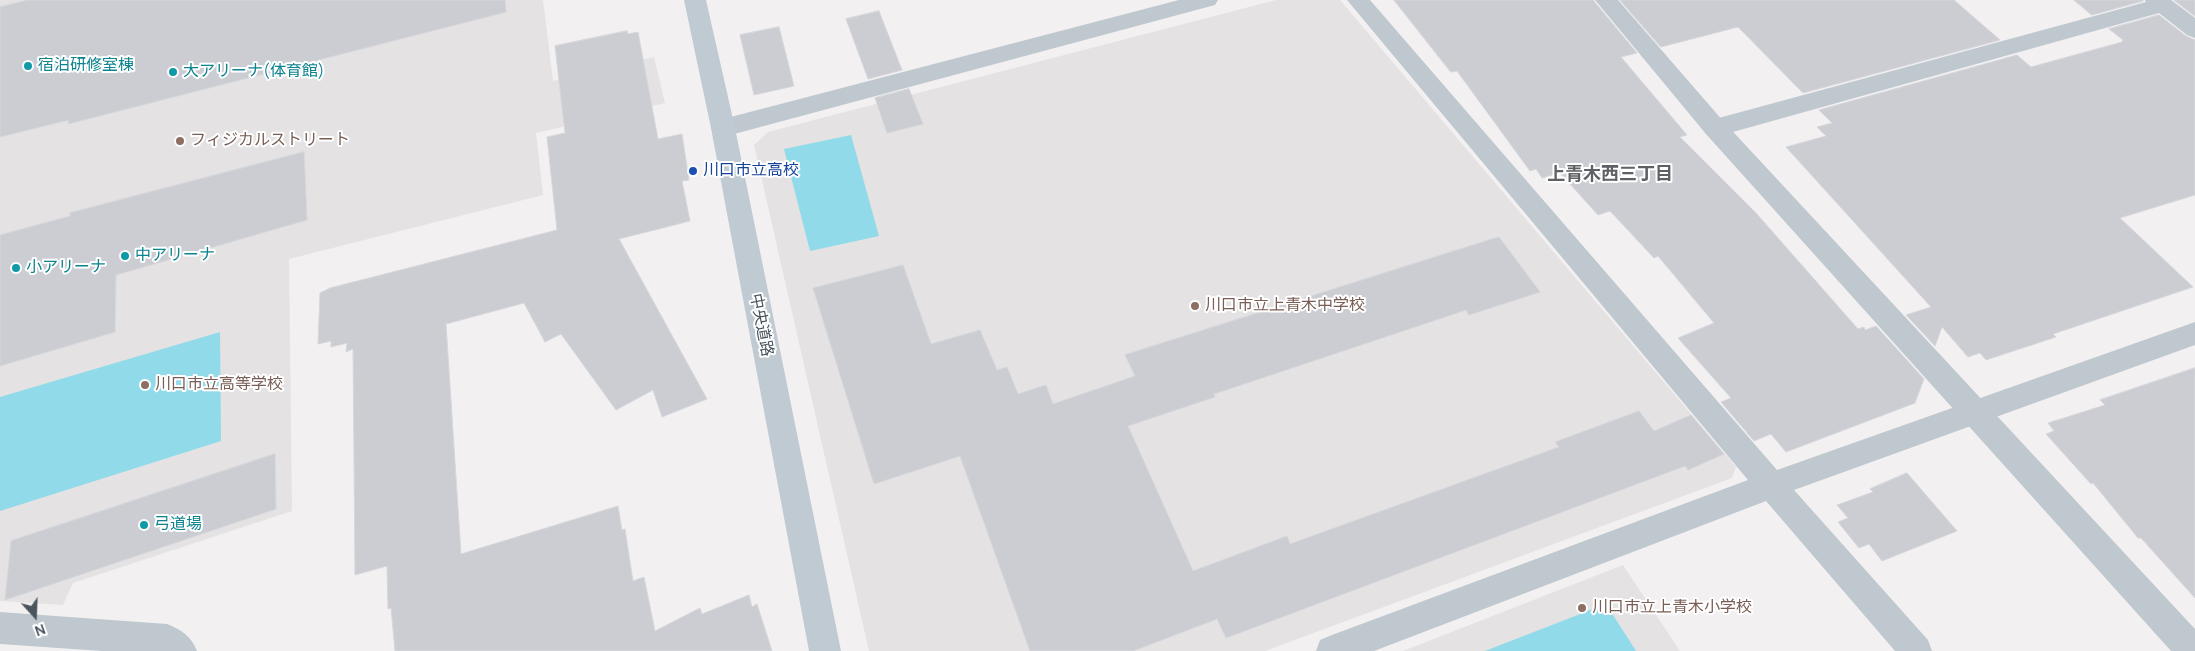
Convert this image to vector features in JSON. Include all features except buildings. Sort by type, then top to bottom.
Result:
[{"type":"main road","name":"中央道路","points":[[695,0],[723,128],[825,651]]},
{"type":"street","points":[[723,128],[1207,0]]},
{"type":"street","points":[[1358,0],[1771,485],[1916,651]]},
{"type":"street","points":[[1606,0],[1715,128],[2193,651]]},
{"type":"street","points":[[1715,128],[2159,2],[2195,30]]},
{"type":"street","points":[[1332,651],[1771,485],[1972,411],[2195,333]]},
{"type":"street","points":[[0,628],[167,640],[181,651]]},
{"type":"shaded area","name":"川口市立高等学校","points":[[0,0],[543,0],[553,81],[654,57],[665,103],[536,133],[543,195],[289,259],[292,511],[73,583],[63,605],[0,601]]},
{"type":"shaded area","name":"川口市立上青木中学校","points":[[1276,0],[1340,0],[1736,467],[1732,478],[1265,651],[869,651],[754,145],[768,132]]},
{"type":"shaded area","name":"川口市立上青木小学校","points":[[1623,565],[1680,651],[1403,651]]},
{"type":"water","points":[[851,135],[879,236],[810,251],[784,149]]},
{"type":"water","points":[[220,332],[221,441],[0,511],[0,397]]},
{"type":"water","points":[[1606,604],[1636,651],[1485,651]]},
{"type":"place","name":"宿泊研修室棟","points":[[28,66]]},
{"type":"place","name":"大アリーナ(体育館)","points":[[173,72]]},
{"type":"place","name":"フィジカルストリート","points":[[180,141]]},
{"type":"place","name":"川口市立高校","points":[[693,171]]},
{"type":"place","name":"中アリーナ","points":[[125,256]]},
{"type":"place","name":"小アリーナ","points":[[16,268]]},
{"type":"place","name":"川口市立上青木中学校","points":[[1195,306]]},
{"type":"place","name":"川口市立高等学校","points":[[145,385]]},
{"type":"place","name":"弓道場","points":[[144,525]]},
{"type":"place","name":"川口市立上青木小学校","points":[[1582,608]]},
{"type":"district","name":"上青木西三丁目","points":[[1610,175]]}]
